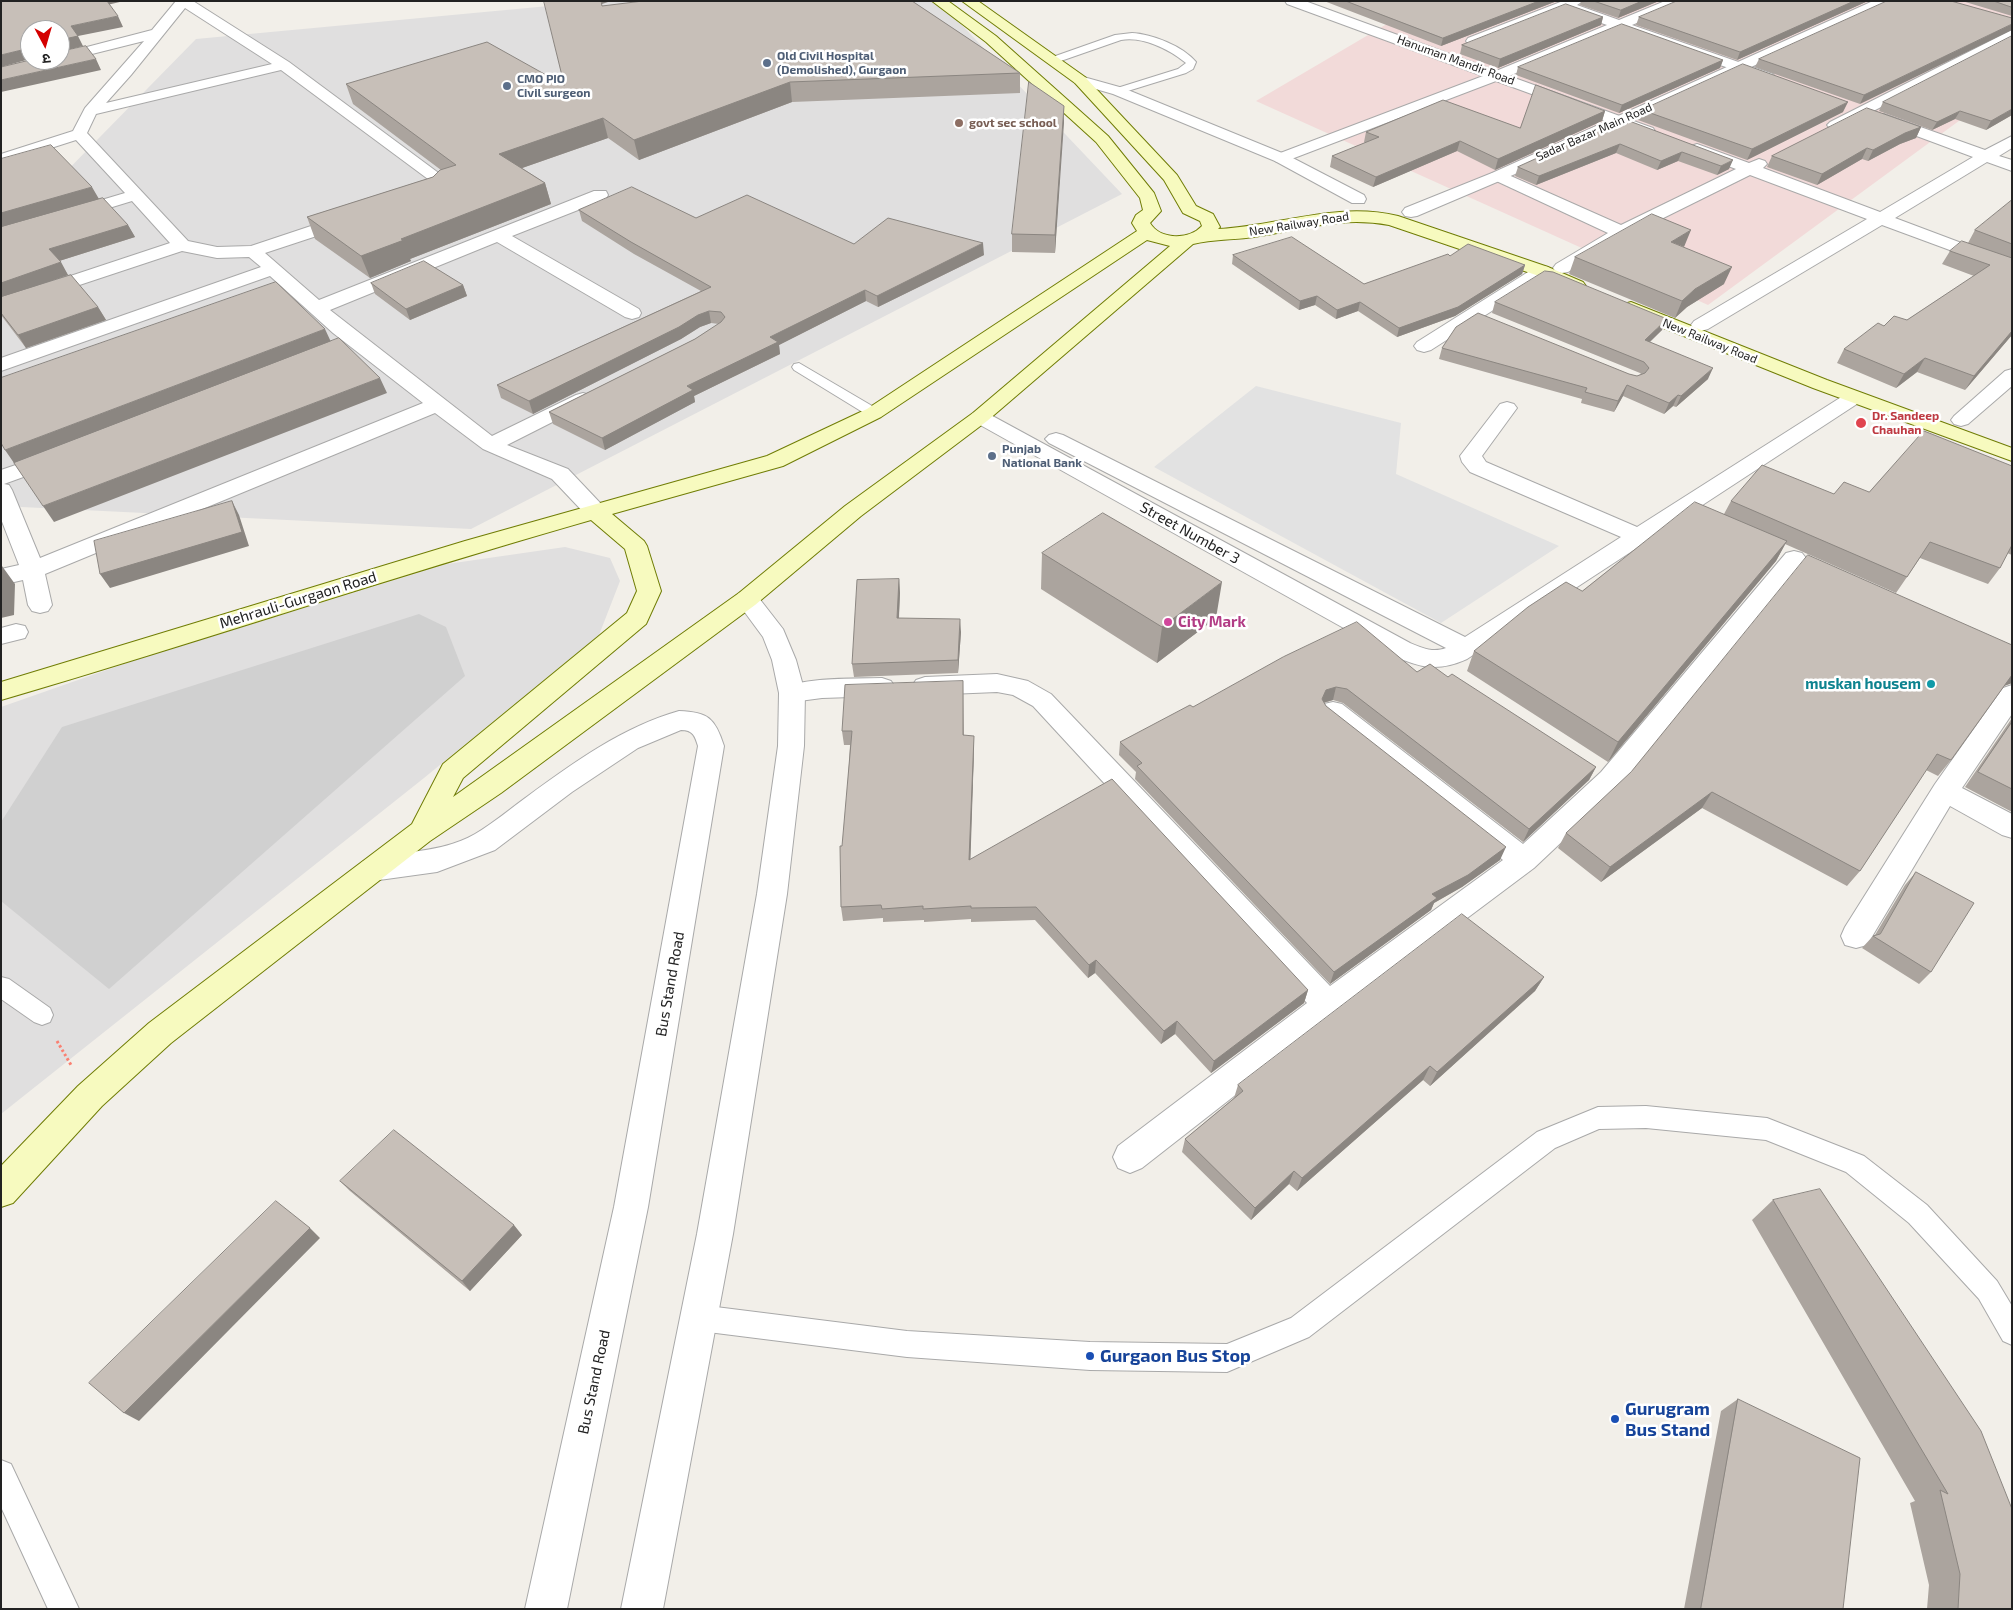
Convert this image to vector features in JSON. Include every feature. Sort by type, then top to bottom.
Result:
[{"type":"main road","points":[[939,1],[990,40],[1102,139],[1148,197],[1152,211],[1140,223],[1147,232],[1164,240],[1199,233]]},
{"type":"main road","points":[[1,1191],[90,1096],[160,1033],[420,833],[491,786],[747,599],[853,511],[986,412],[1199,233],[1202,214],[1188,209],[1172,178],[1080,80],[969,1]]},
{"type":"main road","name":"New Railway Road","points":[[1340,199],[1358,199],[1411,212],[1562,268],[1596,288],[1392,220],[1371,216],[1344,214],[1261,230],[1199,233],[1340,199]]},
{"type":"main road","name":"Mehrauli-Gurgaon Road","points":[[1,691],[473,546],[775,461],[874,413],[1147,232]]},
{"type":"main road","name":"New Railway Road","points":[[2012,438],[1850,382],[1701,325],[1618,297],[1723,347],[1853,398],[2012,455]]},
{"type":"main road","points":[[420,833],[453,771],[637,618],[649,592],[636,546],[596,512]]},
{"type":"street","points":[[1,159],[79,134],[90,111],[126,72],[183,1],[284,64],[440,180],[440,186],[433,192],[405,201]]},
{"type":"street","name":"Hanuman Mandir Road","points":[[1292,1],[1666,138]]},
{"type":"street","points":[[1281,158],[1498,75],[1677,1]]},
{"type":"street","name":"Sadar Bazar Main Road","points":[[1411,212],[1498,176],[1885,1]]},
{"type":"street","points":[[1439,55],[1571,3],[1618,24],[1783,82]]},
{"type":"street","points":[[1530,6],[1546,12]]},
{"type":"street","points":[[70,55],[158,33]]},
{"type":"street","points":[[1820,133],[2012,34]]},
{"type":"street","points":[[90,111],[284,64]]},
{"type":"street","points":[[1080,80],[1118,91],[1281,158],[1358,199]]},
{"type":"street","points":[[1845,105],[2012,166]]},
{"type":"street","points":[[79,134],[176,239],[204,252],[229,254],[254,251],[358,217]]},
{"type":"street","points":[[1701,325],[2012,141]]},
{"type":"street","points":[[1684,145],[2012,268]]},
{"type":"street","points":[[1562,268],[1621,232],[1776,155]]},
{"type":"street","points":[[1498,176],[1621,232]]},
{"type":"street","points":[[1,223],[131,190]]},
{"type":"street","points":[[1,236],[131,190]]},
{"type":"street","points":[[317,308],[600,195]]},
{"type":"street","points":[[498,236],[632,313]]},
{"type":"street","points":[[1,291],[176,239]]},
{"type":"street","points":[[1,305],[176,239]]},
{"type":"street","points":[[254,251],[317,308],[339,338],[438,404],[490,445],[560,474],[596,512]]},
{"type":"street","points":[[1,365],[273,270]]},
{"type":"street","points":[[1424,346],[1481,318],[1542,271]]},
{"type":"street","points":[[270,290],[289,284]]},
{"type":"street","points":[[1961,420],[2012,375]]},
{"type":"street","points":[[490,445],[603,389]]},
{"type":"street","points":[[1428,660],[1445,659],[1466,648],[1853,398]]},
{"type":"street","points":[[1,577],[33,570],[438,404]]},
{"type":"street","points":[[1507,408],[1471,456],[1472,462],[1478,467],[1640,537]]},
{"type":"street","points":[[986,412],[1466,648]]},
{"type":"street","name":"Street Number 3","points":[[986,412],[1401,649],[1428,660],[1461,681]]},
{"type":"street","points":[[1,458],[47,441]]},
{"type":"street","points":[[1,478],[74,450]]},
{"type":"street","points":[[1,490],[33,570],[40,606]]},
{"type":"street","points":[[1682,510],[1708,521]]},
{"type":"street","points":[[1130,1157],[1328,1005],[1524,860],[1794,558]]},
{"type":"street","points":[[642,1609],[700,1318],[772,894],[791,746],[792,693],[784,660],[774,635],[747,599]]},
{"type":"street","points":[[792,693],[822,689],[997,683],[1019,687],[1042,700],[1328,1005]]},
{"type":"street","points":[[1856,936],[1945,791],[2012,694]]},
{"type":"street","points":[[1333,711],[1524,860]]},
{"type":"street","name":"Bus Stand Road","points":[[372,870],[437,861],[485,842],[562,785],[629,740],[679,720],[695,722],[706,730],[711,746],[631,1207],[546,1609]]},
{"type":"street","points":[[1945,791],[2012,827]]},
{"type":"lane","points":[[1051,61],[1128,35],[1136,36],[1182,55],[1191,62],[1189,67],[1182,70],[1118,91]]},
{"type":"lane","points":[[799,367],[874,413]]},
{"type":"lane","points":[[1,986],[42,1016]]},
{"type":"lane","points":[[700,1318],[907,1344],[1090,1356],[1227,1358],[1300,1328],[1546,1140],[1598,1118],[1646,1117],[1767,1129],[1855,1164],[1918,1214],[1988,1290],[2012,1332]]},
{"type":"lane","points":[[1,1474],[64,1609]]},
{"type":"path","points":[[42,1016],[90,1096]]},
{"type":"shaded area","points":[[602,1],[939,1],[1122,194],[471,529],[1,506],[1,238],[196,39]]},
{"type":"shaded area","points":[[1426,1],[2012,1],[2012,82],[1708,305],[1256,101]]},
{"type":"shaded area","points":[[1256,386],[1401,423],[1396,474],[1559,546],[1441,623],[1154,467]]},
{"type":"shaded area","points":[[565,547],[610,558],[620,581],[599,635],[424,778],[1,1114],[1,707],[138,659],[447,564]]},
{"type":"shaded area","points":[[419,614],[446,627],[465,676],[109,989],[1,901],[1,822],[62,727]]},
{"type":"building","points":[[1,1],[107,1],[118,16],[71,26],[78,36],[70,38],[70,20],[20,20],[20,50],[1,55]]},
{"type":"building","points":[[544,1],[601,1],[602,6],[643,1],[912,1],[1020,73],[790,82],[634,140],[603,118],[499,154],[545,183],[361,256],[307,217],[433,177],[440,170],[456,165],[346,84],[487,42],[564,85]]},
{"type":"building","points":[[1346,1],[1539,1],[1443,38]]},
{"type":"building","points":[[1594,1],[1642,1],[1621,10]]},
{"type":"building","points":[[1677,1],[1854,1],[1740,52],[1639,17]]},
{"type":"building","points":[[1887,1],[1951,1],[2012,18],[2012,24],[1864,95],[1759,59]]},
{"type":"building","points":[[1994,1],[2012,1],[2012,7]]},
{"type":"building","points":[[1566,4],[1603,17],[1500,59],[1462,45]]},
{"type":"building","points":[[1622,24],[1723,60],[1622,105],[1518,67]]},
{"type":"building","points":[[2012,36],[2012,109],[1991,121],[1960,111],[1937,122],[1883,102]]},
{"type":"building","points":[[86,46],[96,59],[70,65],[70,50]]},
{"type":"building","points":[[20,62],[20,70],[46,70],[1,80],[1,67]]},
{"type":"building","points":[[1743,64],[1848,102],[1752,149],[1642,110]]},
{"type":"building","points":[[1029,82],[1064,106],[1055,235],[1012,234]]},
{"type":"building","points":[[1536,85],[1605,111],[1498,159],[1460,141],[1376,177],[1332,156],[1379,137],[1366,132],[1443,100],[1520,128]]},
{"type":"building","points":[[1867,108],[1921,127],[1905,133],[1873,150],[1867,148],[1822,174],[1772,156]]},
{"type":"building","points":[[1624,119],[1733,160],[1721,166],[1682,152],[1661,161],[1620,144],[1539,176],[1518,167]]},
{"type":"building","points":[[51,145],[92,187],[1,213],[1,159]]},
{"type":"building","points":[[632,187],[696,218],[747,195],[854,244],[888,218],[983,243],[877,296],[865,290],[770,337],[778,342],[687,386],[693,390],[602,438],[549,412],[695,339],[721,322],[725,317],[721,312],[709,311],[698,315],[679,327],[529,401],[497,385],[711,287],[579,210]]},
{"type":"building","points":[[103,198],[128,225],[49,249],[61,262],[1,283],[1,227]]},
{"type":"building","points":[[2012,200],[2012,244],[1975,230]]},
{"type":"building","points":[[1652,214],[1691,230],[1671,242],[1732,267],[1695,289],[1682,301],[1575,257]]},
{"type":"building","points":[[1292,237],[1364,284],[1448,254],[1450,256],[1468,244],[1525,265],[1458,307],[1399,328],[1360,302],[1337,310],[1317,296],[1300,301],[1233,255]]},
{"type":"building","points":[[1962,241],[2012,258],[2012,331],[1974,376],[1925,358],[1904,374],[1844,349],[1878,323],[1884,326],[1894,316],[1907,320],[1990,265],[1950,251]]},
{"type":"building","points":[[424,261],[463,285],[406,309],[371,283]]},
{"type":"building","points":[[1545,271],[1553,272],[1667,319],[1645,340],[1713,368],[1681,396],[1678,395],[1669,403],[1627,385],[1618,401],[1585,392],[1587,388],[1442,348],[1456,327],[1478,313],[1629,374],[1637,376],[1645,373],[1649,368],[1644,362],[1495,302]]},
{"type":"building","points":[[71,275],[98,307],[18,335],[1,313],[1,297]]},
{"type":"building","points":[[276,282],[325,329],[5,450],[1,443],[1,378]]},
{"type":"building","points":[[339,338],[380,378],[43,506],[14,463]]},
{"type":"building","points":[[1924,431],[2012,466],[2012,545],[2000,568],[1930,542],[1907,577],[1731,501],[1762,465],[1834,494],[1844,482],[1869,492]]},
{"type":"building","points":[[232,501],[242,532],[100,574],[94,541]]},
{"type":"building","points":[[1695,502],[1787,541],[1618,742],[1474,651],[1528,607],[1566,582],[1582,591]]},
{"type":"building","points":[[1103,513],[1222,582],[1162,627],[1042,553]]},
{"type":"building","points":[[1808,555],[2012,645],[2012,675],[1951,760],[1937,754],[1860,871],[1712,792],[1610,867],[1566,833],[1631,772]]},
{"type":"building","points":[[899,579],[897,618],[960,619],[958,660],[852,664],[857,580]]},
{"type":"building","points":[[1357,622],[1417,672],[1430,664],[1448,677],[1452,674],[1596,767],[1529,829],[1347,689],[1336,687],[1326,690],[1322,699],[1326,706],[1506,847],[1468,875],[1432,894],[1437,898],[1334,972],[1137,766],[1142,763],[1120,742],[1190,705],[1193,707],[1283,657]]},
{"type":"building","points":[[963,681],[963,735],[974,736],[969,860],[1112,779],[1308,990],[1214,1061],[1177,1021],[1164,1031],[1096,960],[1089,965],[1036,907],[971,908],[971,906],[923,909],[923,906],[882,909],[881,905],[841,907],[840,846],[842,846],[852,731],[842,731],[845,685]]},
{"type":"building","points":[[2012,722],[2012,789],[1978,772]]},
{"type":"building","points":[[1916,872],[1974,903],[1931,972],[1873,936],[1880,934]]},
{"type":"building","points":[[1462,914],[1544,977],[1437,1072],[1430,1066],[1302,1178],[1294,1171],[1255,1208],[1185,1139],[1243,1091],[1238,1085]]},
{"type":"building","points":[[394,1130],[514,1225],[462,1281],[340,1181]]},
{"type":"building","points":[[1820,1189],[1981,1431],[2012,1509],[2012,1609],[1958,1609],[1960,1574],[1940,1490],[1948,1494],[1773,1200]]},
{"type":"building","points":[[276,1201],[310,1228],[124,1413],[89,1383]]},
{"type":"building","points":[[1738,1399],[1860,1458],[1843,1609],[1701,1609]]},
{"type":"place","name":"Old Civil Hospital (Demolished), Gurgaon","points":[[767,63]]},
{"type":"place","name":"CMO PIO Civil surgeon","points":[[507,86]]},
{"type":"place","name":"govt sec school","points":[[959,123]]},
{"type":"place","name":"Dr. Sandeep Chauhan","points":[[1861,423]]},
{"type":"place","name":"Punjab National Bank","points":[[992,456]]},
{"type":"place","name":"City Mark","points":[[1168,622]]},
{"type":"place","name":"muskan housem","points":[[1931,684]]},
{"type":"place","name":"Gurgaon Bus Stop","points":[[1090,1356]]},
{"type":"place","name":"Gurugram Bus Stand","points":[[1615,1419]]}]
